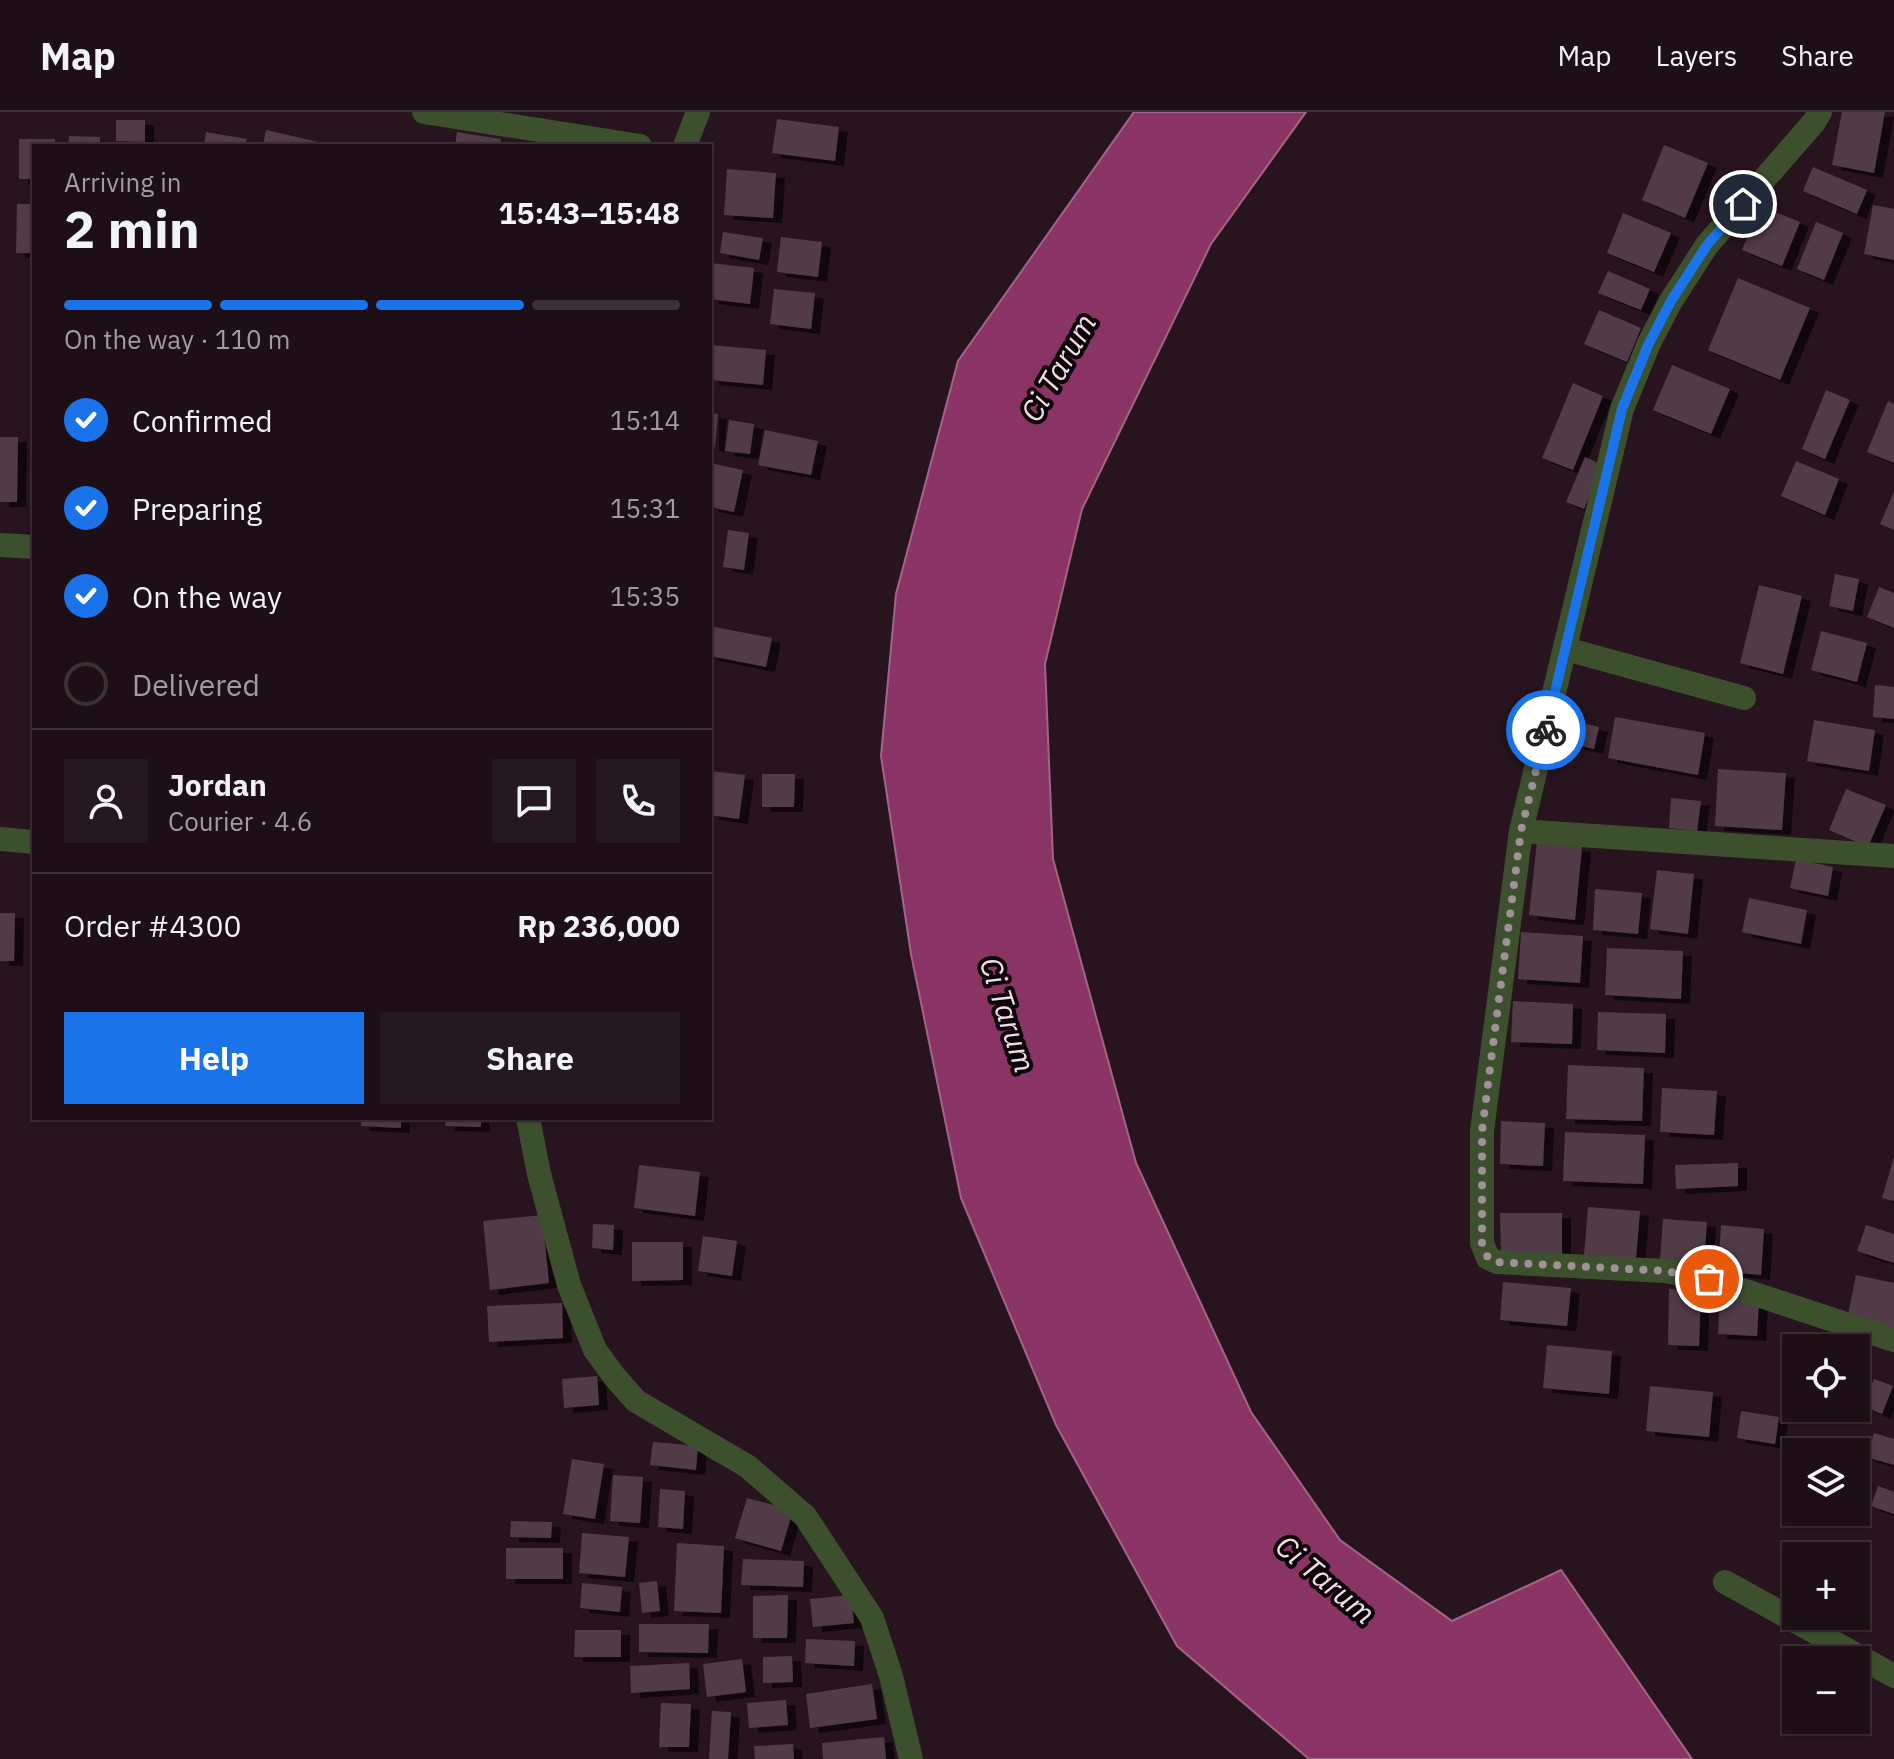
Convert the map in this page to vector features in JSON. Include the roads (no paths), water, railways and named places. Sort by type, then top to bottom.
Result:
[{"type":"street","points":[[424,112],[627,144]]},
{"type":"street","points":[[686,144],[698,112]]},
{"type":"street","points":[[1820,112],[1707,245],[1671,301],[1649,343],[1622,409],[1521,831],[1482,1131],[1482,1243],[1488,1258],[1497,1262],[1665,1271],[1709,1279],[1894,1340]]},
{"type":"street","points":[[0,545],[32,547]]},
{"type":"street","points":[[1566,649],[1744,698]]},
{"type":"street","points":[[1521,831],[1894,856]]},
{"type":"street","points":[[0,839],[32,842]]},
{"type":"street","points":[[528,1120],[539,1174],[569,1285],[595,1350],[636,1401],[747,1466],[805,1516],[872,1618],[891,1676],[911,1759]]},
{"type":"street","points":[[1725,1582],[1894,1676]]},
{"type":"water","name":"Ci Tarum","points":[[1134,112],[1306,112],[1211,244],[1082,509],[1045,664],[1053,859],[1136,1163],[1251,1412],[1340,1540],[1452,1621],[1561,1570],[1692,1759],[1309,1759],[1177,1646],[1056,1425],[961,1198],[911,954],[881,756],[896,594],[958,361]]}]
